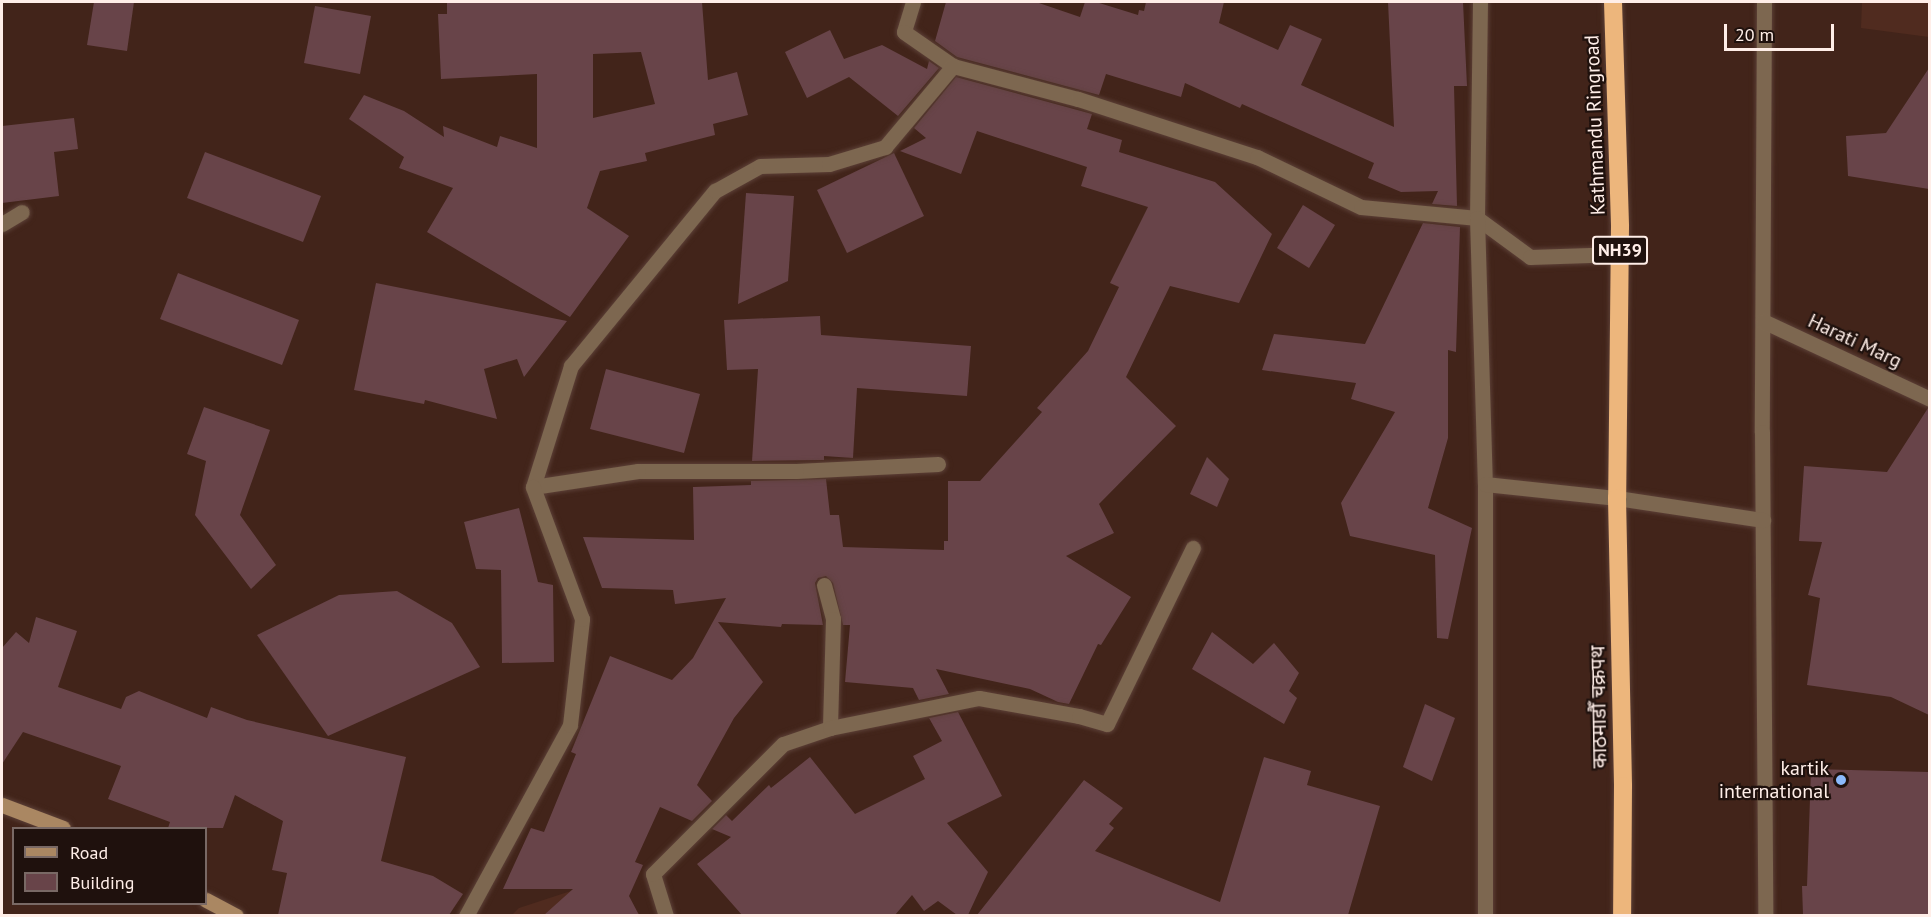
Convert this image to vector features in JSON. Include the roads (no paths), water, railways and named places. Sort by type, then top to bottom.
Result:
[{"type":"highway","name":"Kathmandu Ringroad","points":[[1614,2],[1620,254],[1617,498]]},
{"type":"highway","name":"काठमाडाैँ चक्रपथ","points":[[1617,498],[1623,786],[1622,915]]},
{"type":"main road","points":[[2,805],[60,827]]},
{"type":"main road","points":[[207,900],[236,915]]},
{"type":"street","points":[[913,2],[904,32],[953,66],[1078,99],[1257,158],[1361,207],[1477,218],[1530,257],[1620,254]]},
{"type":"street","points":[[1479,2],[1477,218],[1485,484],[1485,915]]},
{"type":"street","points":[[1764,2],[1765,915]]},
{"type":"street","points":[[466,915],[570,725],[582,619],[533,487],[571,366],[715,191],[760,166],[829,164],[885,147],[953,66]]},
{"type":"street","points":[[2,224],[22,212]]},
{"type":"street","name":"Harati Marg","points":[[1763,321],[1929,399]]},
{"type":"street","points":[[533,487],[638,471],[796,471],[938,464]]},
{"type":"street","points":[[1485,484],[1617,498],[1763,520]]},
{"type":"street","points":[[666,915],[653,874],[783,744],[830,728],[979,698],[1079,716],[1107,724],[1193,548]]},
{"type":"street","points":[[824,585],[833,619],[830,728]]},
{"type":"place","name":"kartik international","points":[[1841,780]]}]
